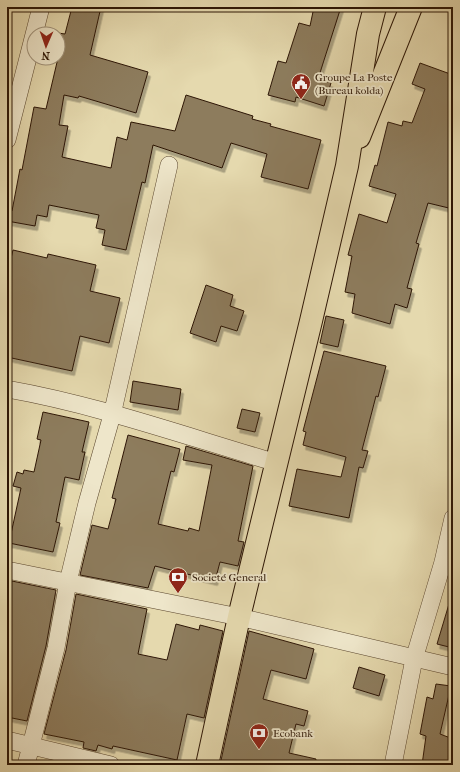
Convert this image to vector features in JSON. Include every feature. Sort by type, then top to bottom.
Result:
[{"type":"main road","points":[[207,765],[239,617],[347,166],[368,34],[375,7]]},
{"type":"main road","points":[[347,166],[411,7]]},
{"type":"street","points":[[7,140],[41,7]]},
{"type":"street","points":[[26,765],[56,648],[68,582],[87,504],[112,415],[169,165]]},
{"type":"street","points":[[7,389],[35,394],[112,415],[277,463]]},
{"type":"street","points":[[393,765],[414,659],[444,562],[453,518]]},
{"type":"street","points":[[7,570],[239,617],[453,668]]},
{"type":"street","points":[[7,740],[111,765]]},
{"type":"building","points":[[72,7],[101,7],[90,55],[148,72],[136,113],[79,96],[78,98],[64,95],[59,125],[68,126],[62,157],[111,168],[117,137],[127,140],[131,122],[175,131],[186,95],[253,116],[252,119],[271,124],[270,126],[321,140],[308,189],[261,177],[267,154],[231,143],[222,168],[153,145],[145,183],[142,182],[126,250],[102,245],[105,230],[96,228],[99,215],[49,205],[47,217],[37,215],[35,226],[7,221],[7,211],[12,211],[20,169],[22,170],[34,107],[46,109],[56,66],[66,66],[66,30]]},
{"type":"building","points":[[314,7],[341,7],[318,79],[331,83],[324,106],[296,97],[295,102],[268,95],[278,61],[286,63],[299,23],[310,26]]},
{"type":"building","points":[[420,63],[453,75],[453,209],[428,203],[416,243],[419,244],[407,288],[412,289],[407,308],[395,304],[390,324],[352,313],[355,294],[345,292],[352,256],[348,255],[359,214],[387,223],[396,194],[369,186],[375,165],[377,166],[388,122],[402,126],[403,121],[412,123],[425,89],[412,84]]},
{"type":"building","points":[[13,250],[47,258],[48,254],[96,265],[90,291],[120,298],[109,343],[80,336],[72,371],[7,357],[7,275]]},
{"type":"building","points":[[206,285],[233,295],[230,306],[244,311],[237,331],[221,326],[216,342],[190,333]]},
{"type":"building","points":[[326,316],[344,320],[338,347],[320,343]]},
{"type":"building","points":[[324,351],[386,366],[378,397],[376,396],[362,450],[368,451],[363,468],[359,467],[349,518],[289,506],[297,469],[341,477],[346,457],[303,445],[306,432],[303,431]]},
{"type":"building","points":[[133,381],[181,389],[178,410],[130,402]]},
{"type":"building","points":[[242,409],[260,413],[255,432],[237,428]]},
{"type":"building","points":[[43,412],[89,422],[82,452],[85,452],[79,480],[65,477],[56,522],[60,523],[53,552],[9,543],[21,488],[13,486],[17,472],[23,474],[24,470],[34,472],[41,440],[37,439]]},
{"type":"building","points":[[128,435],[180,449],[174,472],[171,471],[158,524],[188,531],[189,528],[199,531],[212,465],[183,460],[186,446],[253,466],[238,541],[244,542],[238,566],[220,562],[215,581],[155,566],[148,588],[80,575],[92,525],[108,529],[116,499],[112,498]]},
{"type":"building","points":[[7,580],[56,590],[46,646],[27,721],[7,717]]},
{"type":"building","points":[[76,594],[147,609],[138,654],[167,660],[176,624],[199,630],[200,625],[223,631],[204,718],[187,714],[177,760],[113,746],[112,749],[98,745],[96,751],[83,748],[84,742],[44,734],[66,650]]},
{"type":"building","points":[[449,604],[453,604],[453,648],[437,644]]},
{"type":"building","points":[[249,631],[314,649],[306,679],[271,670],[263,699],[308,711],[304,726],[296,724],[289,753],[316,759],[315,765],[220,765]]},
{"type":"building","points":[[359,667],[385,675],[379,696],[353,688]]},
{"type":"building","points":[[436,684],[451,686],[440,734],[453,739],[453,765],[422,765],[426,736],[420,734],[427,697],[433,699]]},
{"type":"place","name":"Groupe La Poste (Bureau kolda)","points":[[301,100]]},
{"type":"place","name":"Societé General","points":[[178,594]]},
{"type":"place","name":"Ecobank","points":[[259,750]]}]
